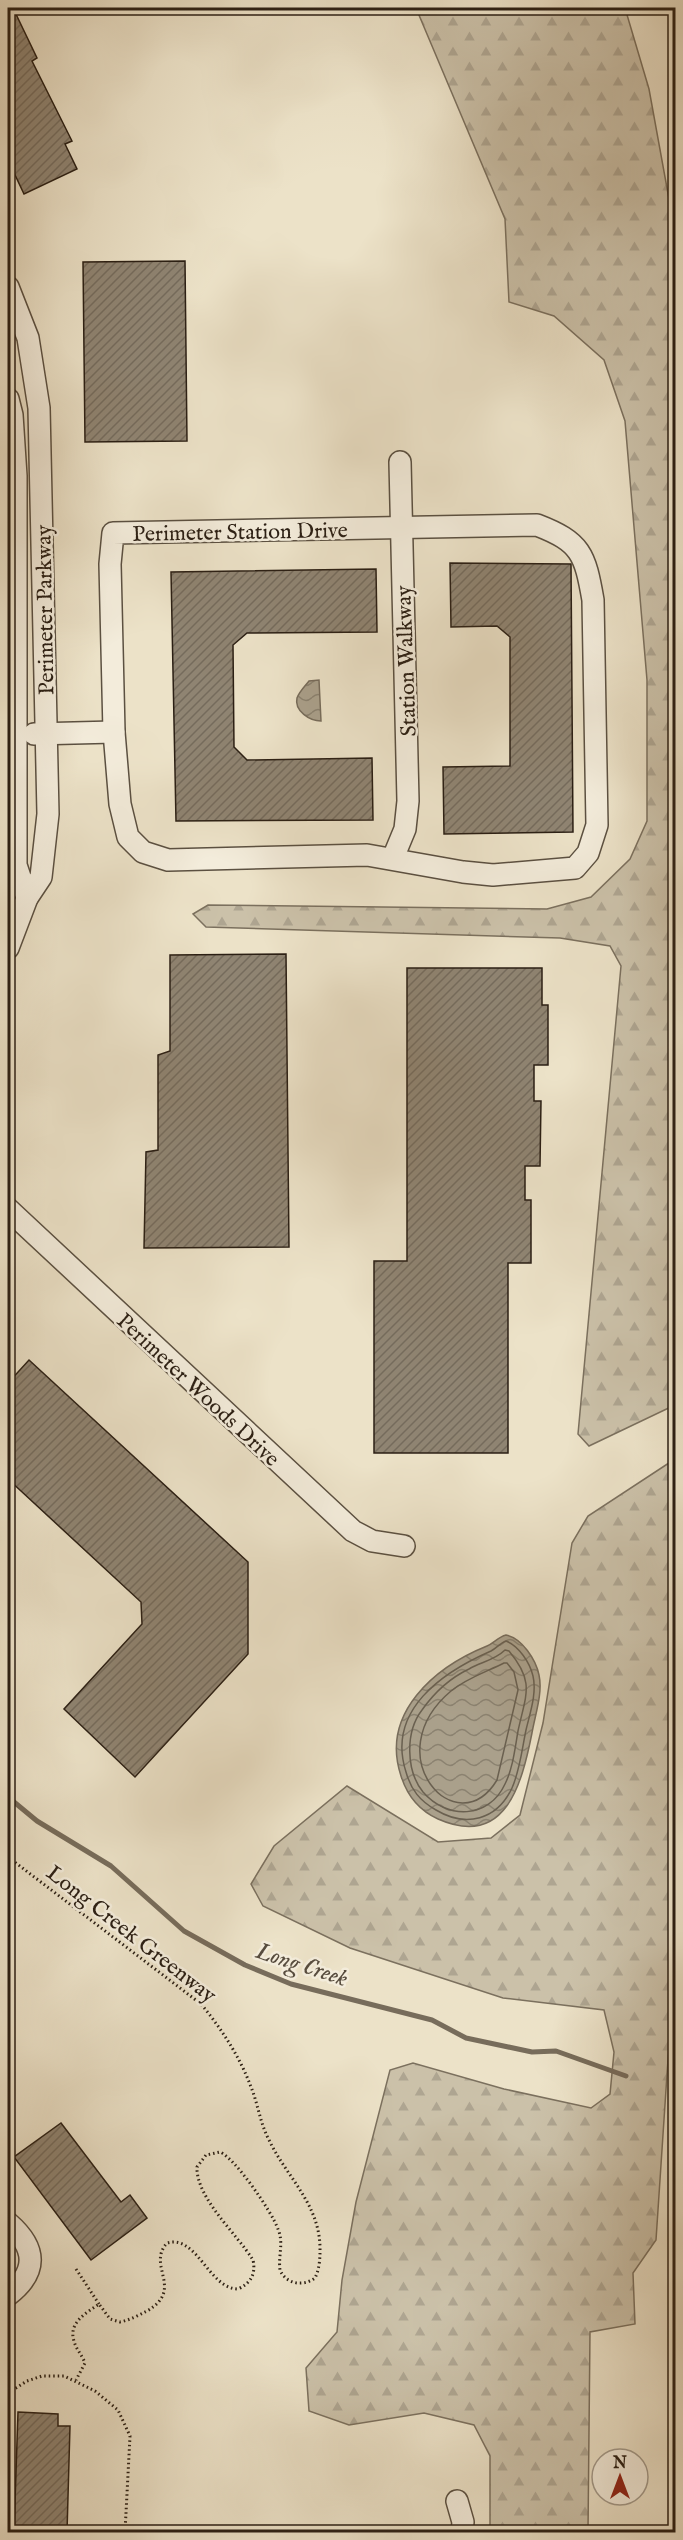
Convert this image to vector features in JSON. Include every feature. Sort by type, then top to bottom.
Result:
[{"type":"street","name":"Perimeter Parkway","points":[[8,287],[28,338],[39,408],[48,814],[41,877],[27,898],[8,948]]},
{"type":"street","name":"Perimeter Parkway","points":[[8,399],[12,416],[16,476],[12,734],[16,865],[27,898]]},
{"type":"street","name":"Station Walkway","points":[[393,858],[405,829],[408,801],[400,462]]},
{"type":"street","points":[[16,476],[42,475]]},
{"type":"street","name":"Perimeter Station Drive","points":[[537,525],[563,535],[579,550],[588,571],[593,600],[597,825],[588,853],[575,868],[493,875],[367,855],[168,860],[143,852],[128,837],[120,804],[114,732],[110,564],[113,533],[537,525]]},
{"type":"street","points":[[12,734],[114,732]]},
{"type":"street","name":"Perimeter Woods Drive","points":[[8,1209],[353,1532],[372,1541],[404,1546]]},
{"type":"street","points":[[8,2223],[26,2244],[30,2258],[29,2270],[22,2284],[8,2295]]},
{"type":"street","points":[[457,2501],[463,2522],[462,2532]]},
{"type":"path","name":"Long Creek Greenway","points":[[8,1857],[201,2004],[211,2016],[246,2073],[263,2125],[278,2155],[303,2192],[318,2229],[320,2259],[317,2274],[312,2280],[297,2284],[282,2274],[279,2266],[282,2246],[275,2222],[237,2165],[225,2154],[214,2152],[206,2155],[199,2162],[198,2180],[208,2199],[253,2260],[254,2270],[249,2282],[238,2289],[228,2288],[187,2246],[174,2241],[165,2246],[161,2254],[166,2289],[158,2304],[120,2322],[110,2319],[99,2304]]},
{"type":"path","points":[[76,2269],[99,2304],[74,2327],[73,2340],[85,2363],[76,2380]]},
{"type":"path","points":[[8,2393],[27,2381],[42,2376],[64,2376],[95,2391],[118,2410],[130,2436],[125,2532]]},
{"type":"green space","points":[[416,8],[625,8],[649,89],[675,232],[675,1405],[589,1446],[578,1434],[621,966],[610,946],[560,938],[206,927],[193,914],[208,905],[547,909],[591,897],[630,859],[647,821],[647,680],[625,421],[604,360],[554,316],[509,302],[505,219]]},
{"type":"green space","points":[[675,1459],[676,1939],[656,2240],[633,2273],[635,2324],[590,2332],[588,2532],[490,2532],[490,2456],[474,2425],[424,2413],[349,2425],[309,2411],[306,2368],[337,2332],[342,2280],[356,2202],[390,2070],[413,2063],[504,2089],[591,2108],[610,2094],[614,2052],[604,2010],[503,1998],[350,1948],[263,1906],[251,1884],[274,1846],[347,1786],[438,1842],[491,1838],[520,1815],[543,1723],[572,1543],[588,1516]]},
{"type":"water","points":[[319,680],[321,721],[312,719],[300,711],[297,703],[299,694],[309,681]]},
{"type":"water","points":[[506,1635],[523,1645],[535,1663],[539,1675],[539,1697],[528,1752],[516,1790],[507,1806],[495,1818],[480,1825],[461,1826],[431,1815],[410,1796],[401,1776],[397,1753],[398,1732],[405,1713],[431,1680],[449,1666]]},
{"type":"building","points":[[8,8],[13,8],[37,58],[32,61],[72,141],[65,144],[77,169],[24,194],[8,160]]},
{"type":"building","points":[[185,261],[187,441],[85,442],[83,262]]},
{"type":"building","points":[[450,563],[571,564],[573,832],[444,834],[443,767],[510,766],[510,637],[497,626],[451,627]]},
{"type":"building","points":[[376,569],[377,632],[247,633],[233,645],[234,747],[247,760],[372,758],[373,820],[176,821],[171,572]]},
{"type":"building","points":[[286,954],[289,1247],[144,1248],[146,1152],[158,1150],[158,1055],[170,1051],[170,955]]},
{"type":"building","points":[[407,968],[542,968],[542,1005],[548,1005],[548,1065],[534,1065],[534,1101],[541,1101],[540,1166],[525,1166],[525,1200],[531,1200],[531,1263],[508,1263],[508,1453],[374,1453],[374,1261],[407,1261]]},
{"type":"building","points":[[29,1360],[248,1562],[248,1654],[135,1777],[64,1709],[142,1624],[141,1602],[8,1479],[8,1383]]},
{"type":"building","points":[[61,2123],[121,2202],[130,2195],[147,2218],[91,2260],[14,2157]]},
{"type":"building","points":[[18,2412],[58,2414],[58,2426],[70,2426],[67,2532],[14,2532]]},
{"type":"waterway","name":"Long Creek","points":[[8,1797],[37,1821],[111,1866],[184,1931],[245,1965],[291,1984],[432,2020],[466,2038],[532,2052],[556,2051],[626,2076]]}]
